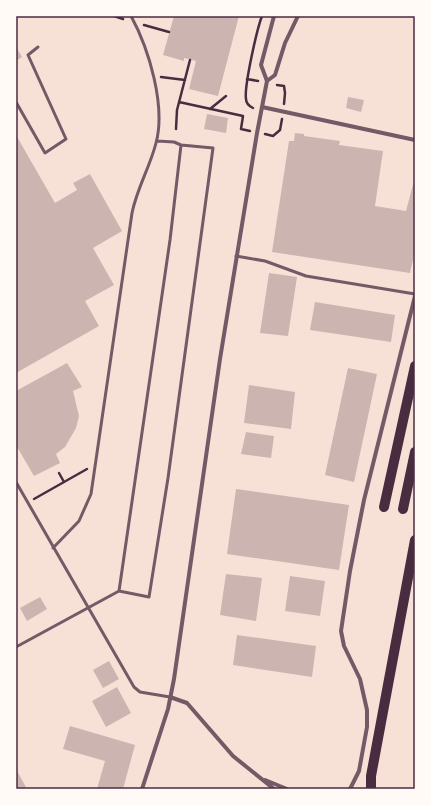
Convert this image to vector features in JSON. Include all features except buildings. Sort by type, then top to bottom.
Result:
[{"type":"main road","points":[[384,507],[415,366]]},
{"type":"main road","points":[[403,508],[415,452]]},
{"type":"main road","points":[[371,789],[371,776],[415,540]]},
{"type":"street","points":[[142,789],[170,697],[236,256],[267,81],[261,65],[274,16]]},
{"type":"street","points":[[267,81],[275,75],[284,43],[298,16]]},
{"type":"street","points":[[262,107],[415,140]]},
{"type":"street","points":[[350,789],[360,771],[367,727],[367,710],[360,679],[344,646],[341,631],[350,571],[364,500],[415,295]]},
{"type":"street","points":[[170,697],[187,703],[233,756],[274,789]]},
{"type":"street","points":[[262,779],[287,789]]},
{"type":"lane","points":[[53,548],[71,531],[86,509],[91,494],[131,222],[137,194],[157,142],[158,104],[154,79],[140,34],[131,16]]},
{"type":"lane","points":[[16,102],[45,153],[66,139],[28,55],[38,47]]},
{"type":"lane","points":[[16,647],[87,607],[119,591],[149,597],[168,478],[213,148],[181,146],[174,142],[157,142]]},
{"type":"lane","points":[[119,591],[170,240],[181,146]]},
{"type":"lane","points":[[236,256],[265,261],[306,276],[415,295]]},
{"type":"lane","points":[[16,482],[134,687],[140,692],[170,697]]},
{"type":"path","points":[[176,130],[179,102],[190,60]]},
{"type":"path","points":[[154,79],[163,77],[185,80]]},
{"type":"path","points":[[210,109],[226,96]]},
{"type":"path","points":[[179,102],[243,116],[241,129],[257,133]]},
{"type":"path","points":[[28,502],[96,464]]},
{"type":"path","points":[[59,472],[64,482]]}]
